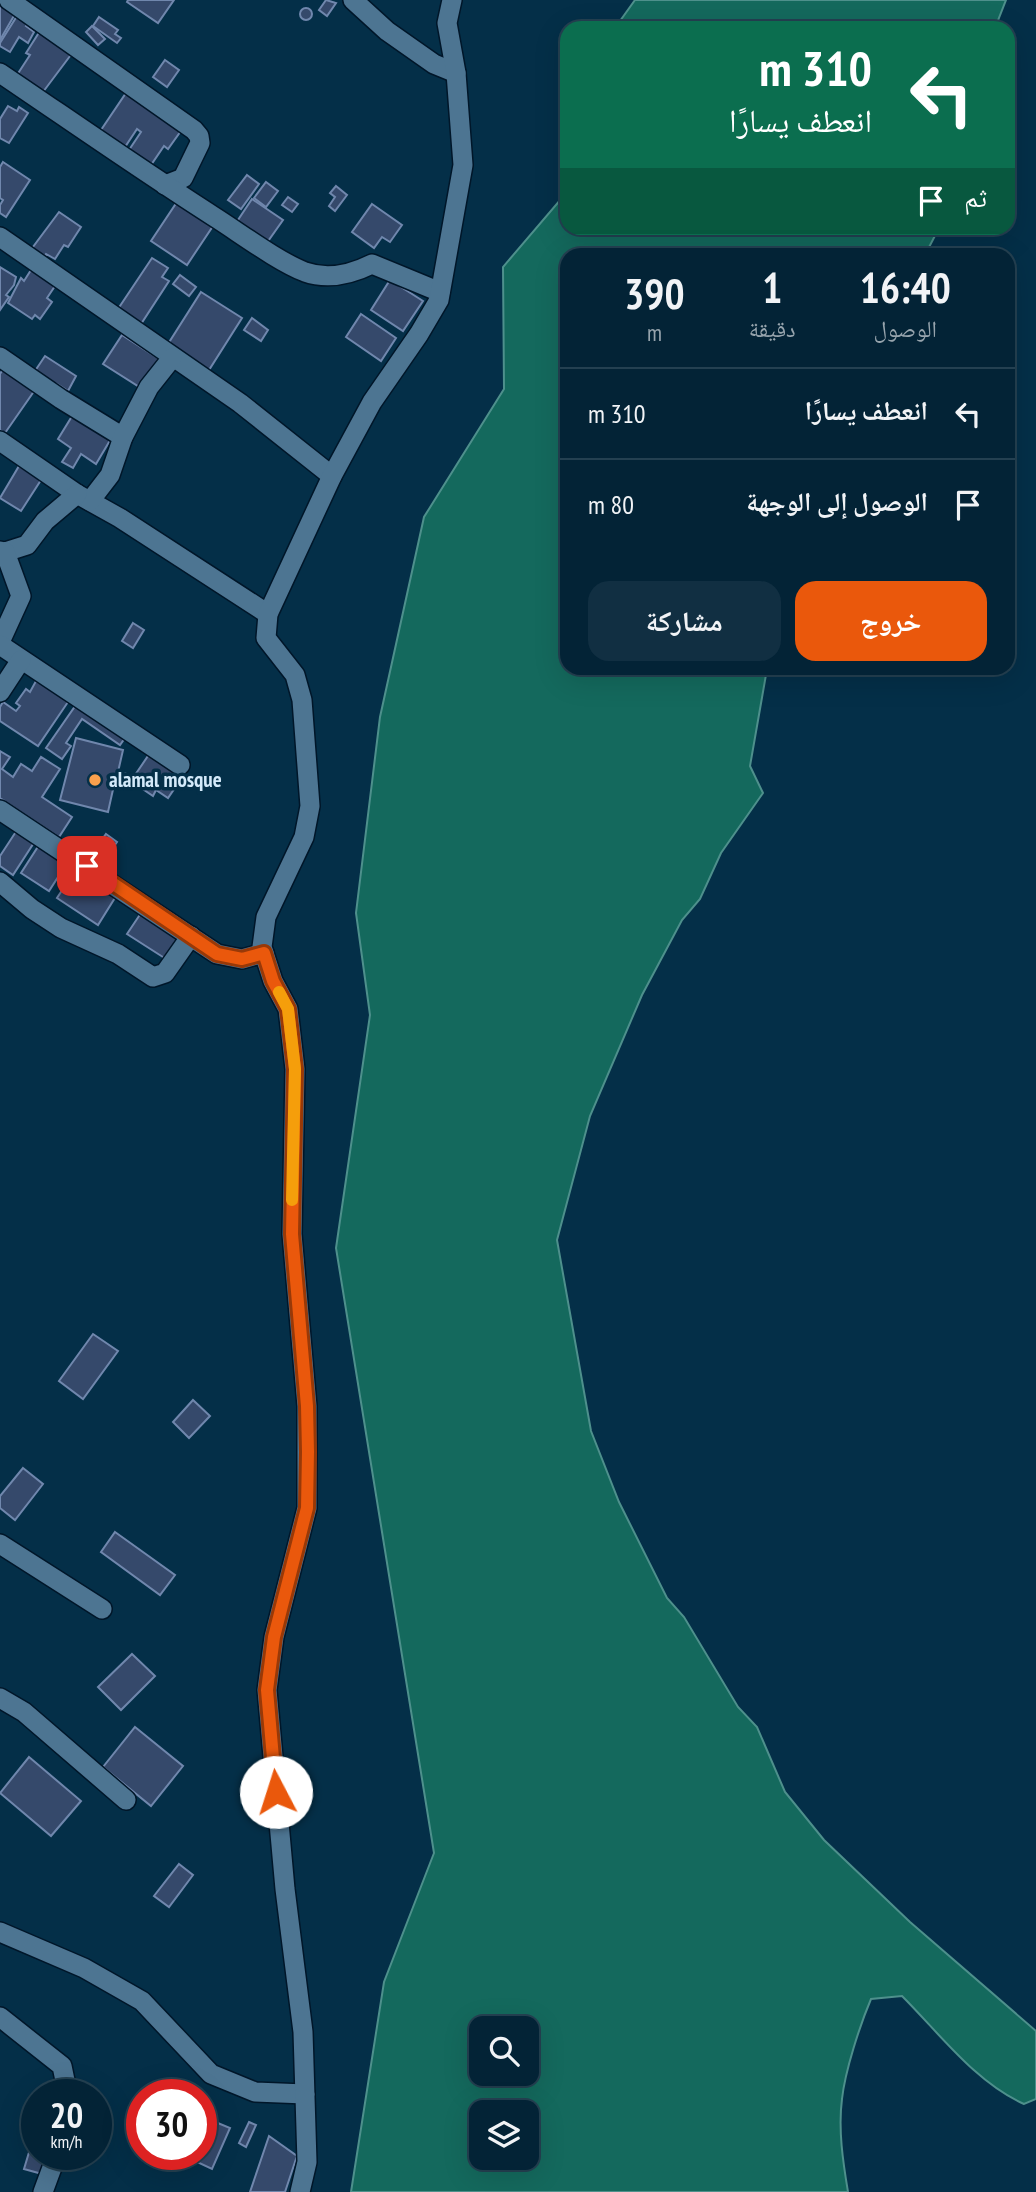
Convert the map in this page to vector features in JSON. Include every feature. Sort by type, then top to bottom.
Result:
[{"type":"street","points":[[9,0],[200,136],[200,143],[183,178],[165,186]]},
{"type":"street","points":[[353,0],[387,32],[434,64],[456,74]]},
{"type":"street","points":[[300,2192],[307,2162],[303,2032],[285,1889],[267,1690],[274,1637],[307,1508],[307,1406],[292,1234],[295,1069],[288,1009],[273,981],[262,947],[265,917],[304,837],[310,806],[302,700],[295,676],[266,638],[268,614],[331,476],[372,402],[419,334],[440,292],[463,165],[456,74],[447,23],[453,0]]},
{"type":"street","points":[[0,73],[165,186],[306,272],[328,276],[353,273],[372,264],[440,292]]},
{"type":"street","points":[[0,237],[240,403],[331,476]]},
{"type":"street","points":[[0,357],[123,437]]},
{"type":"street","points":[[172,358],[149,387],[123,437],[110,475],[83,498],[45,521],[27,545],[2,551],[21,596],[0,644],[20,660],[180,765]]},
{"type":"street","points":[[0,441],[83,498],[268,614]]},
{"type":"street","points":[[0,692],[20,660]]},
{"type":"street","points":[[0,810],[217,954],[242,959],[264,953]]},
{"type":"street","points":[[0,882],[32,909],[61,928],[118,954],[153,977],[164,974],[191,936]]},
{"type":"street","points":[[0,1544],[102,1609]]},
{"type":"street","points":[[0,1698],[24,1712],[126,1800]]},
{"type":"street","points":[[0,1932],[84,1968],[142,2001],[211,2074],[255,2092],[305,2094]]},
{"type":"street","points":[[0,2017],[62,2066],[65,2079]]},
{"type":"street","points":[[43,2192],[51,2170]]},
{"type":"shaded area","points":[[635,0],[1006,0],[998,21],[620,21]]},
{"type":"shaded area","points":[[560,200],[560,235],[935,235],[929,248],[560,248],[560,675],[766,675],[750,766],[763,793],[721,853],[700,899],[682,920],[642,995],[590,1116],[557,1240],[591,1431],[619,1502],[667,1598],[684,1617],[738,1707],[757,1727],[785,1792],[824,1840],[910,1922],[1036,2031],[1036,2099],[1024,2104],[1006,2095],[974,2070],[902,1996],[871,1999],[846,2075],[842,2099],[841,2134],[848,2192],[351,2192],[384,1982],[434,1853],[336,1248],[370,1015],[356,913],[380,717],[424,517],[504,389],[503,267]]},
{"type":"building","points":[[174,0],[158,23],[127,2]]},
{"type":"building","points":[[326,0],[336,3],[327,16],[319,10]]},
{"type":"building","points":[[0,4],[15,14],[0,40]]},
{"type":"building","points":[[301,9],[311,9],[311,19],[301,19]]},
{"type":"building","points":[[17,16],[28,23],[26,26],[34,32],[28,43],[19,37],[10,52],[0,46],[0,43]]},
{"type":"building","points":[[99,17],[118,30],[115,34],[121,38],[117,43],[93,26]]},
{"type":"building","points":[[92,26],[105,39],[98,45],[86,32]]},
{"type":"building","points":[[40,31],[73,52],[43,92],[17,75],[30,55],[26,53]]},
{"type":"building","points":[[165,60],[179,70],[167,87],[153,77]]},
{"type":"building","points":[[128,90],[183,128],[168,149],[164,146],[151,165],[129,150],[141,132],[137,129],[125,147],[101,130]]},
{"type":"building","points":[[8,106],[17,111],[19,107],[28,113],[9,143],[0,138],[0,119]]},
{"type":"building","points":[[3,162],[30,180],[6,217],[0,213],[3,200],[0,198],[0,167]]},
{"type":"building","points":[[247,175],[259,184],[241,209],[228,200]]},
{"type":"building","points":[[266,182],[278,191],[266,207],[254,198]]},
{"type":"building","points":[[336,186],[347,195],[335,211],[329,206],[335,197],[330,193]]},
{"type":"building","points":[[288,197],[298,204],[292,212],[282,205]]},
{"type":"building","points":[[252,199],[283,220],[266,244],[236,223]]},
{"type":"building","points":[[177,202],[213,226],[187,265],[151,241]]},
{"type":"building","points":[[372,204],[402,225],[390,242],[382,237],[374,248],[352,232]]},
{"type":"building","points":[[59,212],[81,227],[68,247],[64,245],[55,259],[46,254],[43,259],[30,251]]},
{"type":"building","points":[[152,258],[168,268],[162,277],[169,281],[141,324],[118,309]]},
{"type":"building","points":[[0,267],[16,277],[14,285],[6,295],[9,297],[0,310]]},
{"type":"building","points":[[31,270],[55,286],[47,298],[52,302],[40,319],[35,315],[32,319],[8,303],[21,278],[24,281]]},
{"type":"building","points":[[180,275],[196,287],[189,296],[173,284]]},
{"type":"building","points":[[390,280],[423,301],[403,331],[371,310]]},
{"type":"building","points":[[201,292],[242,318],[209,370],[168,344]]},
{"type":"building","points":[[361,314],[396,338],[381,361],[346,337]]},
{"type":"building","points":[[252,318],[268,330],[261,341],[244,330]]},
{"type":"building","points":[[122,335],[159,359],[141,388],[103,364]]},
{"type":"building","points":[[45,356],[76,376],[68,391],[57,384],[55,388],[33,374]]},
{"type":"building","points":[[5,366],[37,387],[5,433],[0,430],[0,374]]},
{"type":"building","points":[[74,413],[112,437],[96,464],[81,454],[73,468],[62,462],[71,448],[58,439]]},
{"type":"building","points":[[19,466],[41,480],[21,511],[0,498]]},
{"type":"building","points":[[133,623],[144,630],[133,648],[122,641]]},
{"type":"building","points":[[43,679],[68,702],[38,746],[0,721],[0,707],[3,702],[16,711],[20,706],[16,703],[26,689],[30,692],[36,681],[40,683]]},
{"type":"building","points":[[78,702],[127,735],[120,745],[82,719],[66,743],[71,746],[62,759],[46,748]]},
{"type":"building","name":"alamal mosque","points":[[76,738],[123,750],[118,772],[127,774],[123,787],[114,785],[108,812],[60,800]]},
{"type":"building","points":[[152,750],[185,773],[168,798],[156,790],[153,796],[131,781]]},
{"type":"building","points":[[0,751],[10,757],[2,769],[13,777],[21,764],[32,771],[41,757],[60,769],[42,797],[72,817],[59,837],[0,798]]},
{"type":"building","points":[[19,827],[37,838],[13,875],[0,866],[0,856]]},
{"type":"building","points":[[106,834],[117,842],[101,865],[81,852],[87,843],[96,848]]},
{"type":"building","points":[[41,842],[69,860],[49,891],[21,873]]},
{"type":"building","points":[[78,866],[118,893],[98,925],[57,898]]},
{"type":"building","points":[[141,913],[180,938],[166,959],[127,934]]},
{"type":"building","points":[[93,1334],[118,1351],[83,1399],[59,1381]]},
{"type":"building","points":[[193,1400],[210,1416],[189,1438],[173,1422]]},
{"type":"building","points":[[23,1468],[43,1484],[15,1520],[0,1508],[0,1496]]},
{"type":"building","points":[[115,1532],[175,1575],[160,1595],[101,1552]]},
{"type":"building","points":[[132,1654],[155,1676],[121,1710],[98,1687]]},
{"type":"building","points":[[135,1727],[183,1766],[151,1806],[103,1767]]},
{"type":"building","points":[[29,1757],[81,1801],[51,1836],[0,1793]]},
{"type":"building","points":[[179,1864],[193,1875],[169,1907],[154,1896]]},
{"type":"building","points":[[249,2122],[256,2125],[246,2147],[239,2143]]},
{"type":"building","points":[[217,2123],[230,2128],[217,2158]]},
{"type":"building","points":[[269,2136],[297,2156],[285,2192],[250,2192]]},
{"type":"building","points":[[28,2170],[43,2170],[42,2174]]},
{"type":"slow traffic","points":[[279,992],[288,1009],[295,1069],[292,1200]]},
{"type":"place","name":"alamal mosque","points":[[95,780]]},
{"type":"route","points":[[87,866],[217,954],[242,959],[264,953],[273,981],[288,1009],[295,1069],[292,1234],[307,1406],[308,1452],[307,1508],[274,1637],[267,1690],[276,1792]]}]
